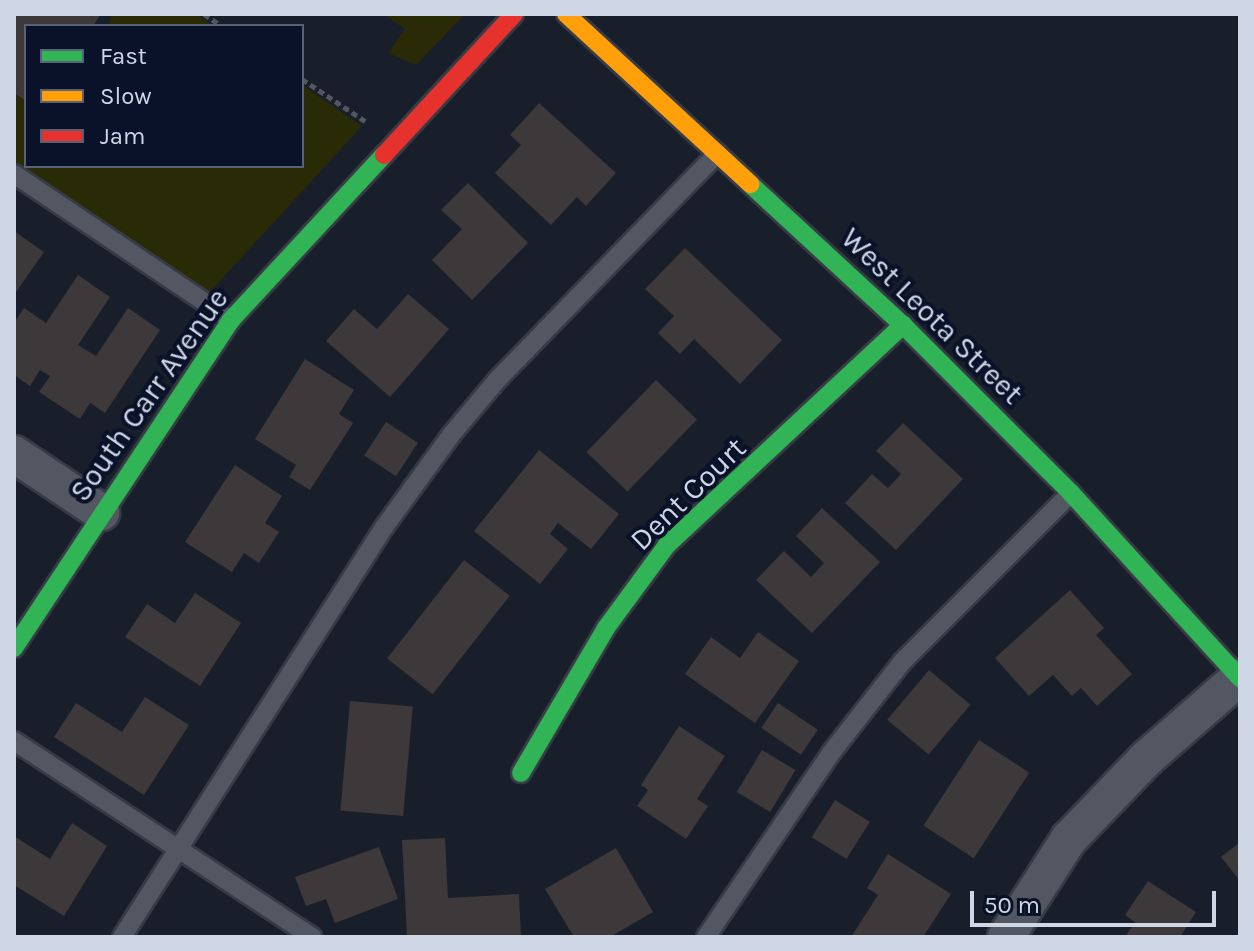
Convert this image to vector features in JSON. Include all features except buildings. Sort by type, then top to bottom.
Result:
[{"type":"street","name":"South Carr Avenue","points":[[14,648],[101,512],[231,320],[514,14]]},
{"type":"street","name":"West Leota Street","points":[[566,14],[903,325],[1071,493],[1240,678]]},
{"type":"street","name":"Dent Court","points":[[521,773],[606,628],[667,545],[903,325]]},
{"type":"street","points":[[14,454],[101,512]]},
{"type":"street","points":[[1006,937],[1069,839],[1147,758],[1240,678]]},
{"type":"lane","points":[[122,937],[385,526],[451,435],[498,379],[718,153]]},
{"type":"lane","points":[[14,174],[231,320]]},
{"type":"lane","points":[[706,937],[831,753],[902,662],[1071,493]]},
{"type":"lane","points":[[14,741],[312,937]]},
{"type":"path","points":[[304,80],[396,141]]},
{"type":"shaded area","points":[[112,14],[196,14],[211,24],[109,24]]},
{"type":"shaded area","points":[[383,14],[465,14],[416,65],[388,53],[405,29]]},
{"type":"shaded area","points":[[304,86],[362,126],[209,293],[24,168],[304,168]]},
{"type":"shaded area","points":[[14,93],[24,100],[24,168],[14,161]]},
{"type":"traffic: fast","points":[[14,648],[231,320],[384,155]]},
{"type":"traffic: fast","points":[[750,184],[903,325],[1071,493],[1240,678]]},
{"type":"traffic: fast","points":[[521,773],[606,628],[667,545],[903,325]]},
{"type":"traffic: slow","points":[[566,14],[750,184]]},
{"type":"traffic: jam","points":[[384,155],[514,14]]}]
